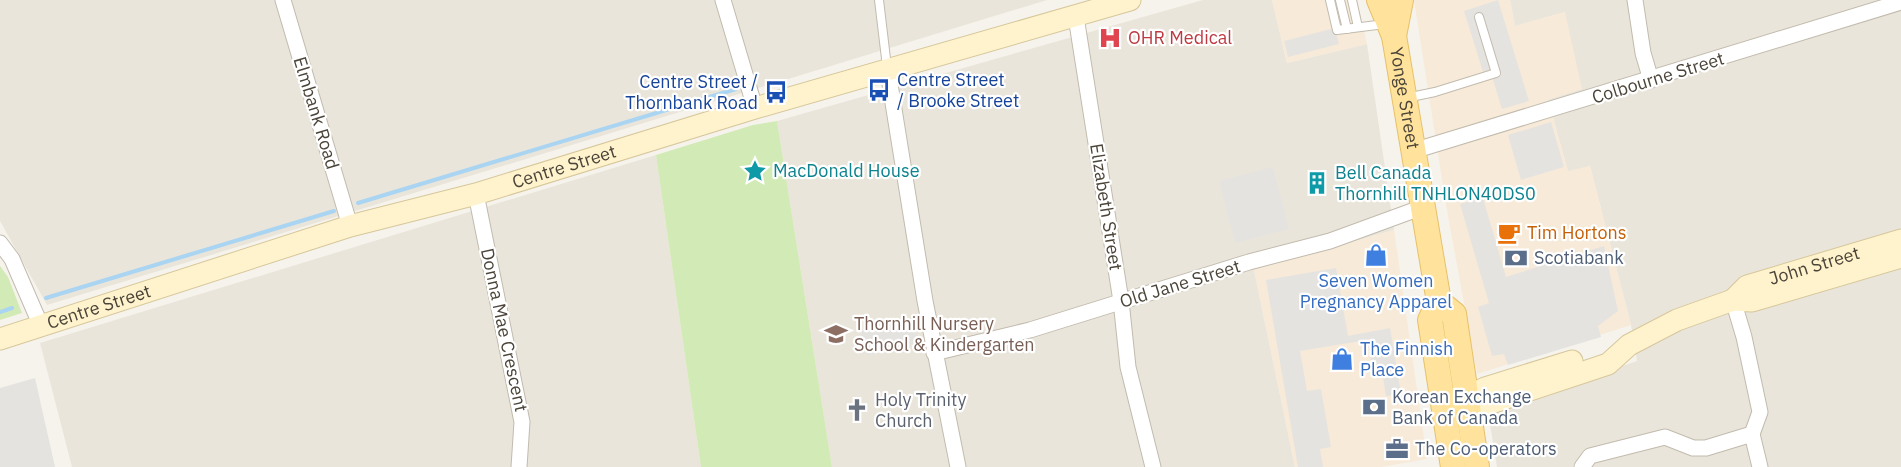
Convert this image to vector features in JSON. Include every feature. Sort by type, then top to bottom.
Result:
[{"type":"main road","name":"Centre Street","points":[[0,339],[350,226],[476,194],[756,108],[888,72],[1130,0]]},
{"type":"main road","name":"Yonge Street","points":[[1379,0],[1392,30],[1439,302],[1430,320],[1453,467]]},
{"type":"main road","name":"Yonge Street","points":[[1392,30],[1401,0]]},
{"type":"main road","name":"John Street","points":[[1733,300],[1748,286],[1901,240]]},
{"type":"main road","name":"John Street","points":[[1442,405],[1467,398],[1488,404],[1608,364],[1622,349],[1677,320],[1733,300],[1752,301],[1901,257]]},
{"type":"main road","name":"Yonge Street","points":[[1439,302],[1454,314],[1477,467]]},
{"type":"street","name":"Elmbank Road","points":[[283,0],[350,226]]},
{"type":"street","points":[[723,0],[756,108]]},
{"type":"street","points":[[1635,0],[1643,53],[1651,80]]},
{"type":"street","name":"Colbourne Street","points":[[1413,151],[1901,2]]},
{"type":"street","name":"Elizabeth Street","points":[[1076,17],[1121,302],[1132,388],[1153,467]]},
{"type":"street","points":[[888,72],[934,353],[958,467]]},
{"type":"street","name":"Donna Mae Crescent","points":[[476,194],[522,422],[519,467]]},
{"type":"street","name":"Old Jane Street","points":[[934,353],[1030,330],[1249,262],[1330,241],[1423,207]]},
{"type":"street","points":[[0,243],[12,259],[41,326]]},
{"type":"street","points":[[1733,300],[1744,336],[1760,412],[1752,434],[1760,467]]},
{"type":"street","points":[[1582,467],[1590,456],[1665,437],[1693,448],[1706,448],[1752,434]]},
{"type":"lane","points":[[879,0],[888,72]]},
{"type":"lane","points":[[1330,0],[1337,30],[1358,27],[1392,30]]},
{"type":"lane","points":[[1340,0],[1347,29]]},
{"type":"lane","points":[[1352,0],[1358,27]]},
{"type":"lane","points":[[1405,98],[1435,92],[1496,73],[1479,17]]},
{"type":"shaded area","points":[[0,0],[1047,0],[47,305],[0,221]]},
{"type":"shaded area","points":[[1203,0],[1272,0],[1287,63],[1367,44],[1394,230],[1254,270],[1295,467],[832,467],[777,121]]},
{"type":"shaded area","points":[[1272,0],[1357,0],[1367,44],[1287,63]]},
{"type":"shaded area","points":[[1414,0],[1510,0],[1515,26],[1565,12],[1582,89],[1548,100],[1568,171],[1590,166],[1631,325],[1477,374],[1446,205]]},
{"type":"shaded area","points":[[1498,0],[1529,101],[1502,109],[1490,70],[1483,72],[1464,11]]},
{"type":"shaded area","points":[[1510,0],[1901,0],[1901,467],[1497,467],[1488,412],[1637,361],[1631,325],[1590,166],[1568,172],[1548,99],[1565,12],[1515,26]]},
{"type":"shaded area","points":[[1335,28],[1339,44],[1288,57],[1284,41]]},
{"type":"shaded area","points":[[1551,122],[1564,167],[1521,180],[1508,135]]},
{"type":"shaded area","points":[[656,155],[701,467],[72,467],[40,343]]},
{"type":"shaded area","points":[[1273,167],[1289,229],[1235,243],[1219,181]]},
{"type":"shaded area","points":[[1483,198],[1506,277],[1604,246],[1618,311],[1598,326],[1601,337],[1508,365],[1504,354],[1492,356],[1478,307],[1489,303],[1460,204]]},
{"type":"shaded area","points":[[1394,230],[1427,459],[1381,467],[1295,467],[1254,270]]},
{"type":"shaded area","points":[[1336,268],[1348,336],[1390,328],[1401,394],[1386,396],[1381,365],[1372,366],[1367,340],[1300,351],[1307,391],[1321,389],[1331,447],[1320,449],[1323,467],[1298,467],[1266,280]]},
{"type":"shaded area","points":[[914,319],[919,343],[867,356],[861,331]]},
{"type":"shaded area","points":[[35,378],[55,467],[0,467],[0,388]]},
{"type":"green space","points":[[777,121],[832,467],[701,467],[656,155],[753,125]]},
{"type":"green space","points":[[0,266],[8,277],[22,313],[0,320]]},
{"type":"waterway","points":[[358,203],[736,89]]},
{"type":"waterway","points":[[46,298],[334,211]]},
{"type":"waterway","points":[[0,312],[12,308]]},
{"type":"place","name":"OHR Medical","points":[[1110,38]]},
{"type":"place","name":"Centre Street / Brooke Street","points":[[879,90]]},
{"type":"place","name":"Centre Street / Thornbank Road","points":[[776,92]]},
{"type":"place","name":"MacDonald House","points":[[755,171]]},
{"type":"place","name":"Bell Canada Thornhill TNHLON40DS0","points":[[1317,183]]},
{"type":"place","name":"Tim Hortons","points":[[1509,233]]},
{"type":"place","name":"Seven Women Pregnancy Apparel","points":[[1376,255]]},
{"type":"place","name":"Scotiabank","points":[[1516,258]]},
{"type":"place","name":"Thornhill Nursery School & Kindergarten","points":[[836,334]]},
{"type":"place","name":"The Finnish Place","points":[[1342,359]]},
{"type":"place","name":"Korean Exchange Bank of Canada","points":[[1374,407]]},
{"type":"place","name":"Holy Trinity Church","points":[[857,410]]},
{"type":"place","name":"The Co-operators","points":[[1397,449]]}]
